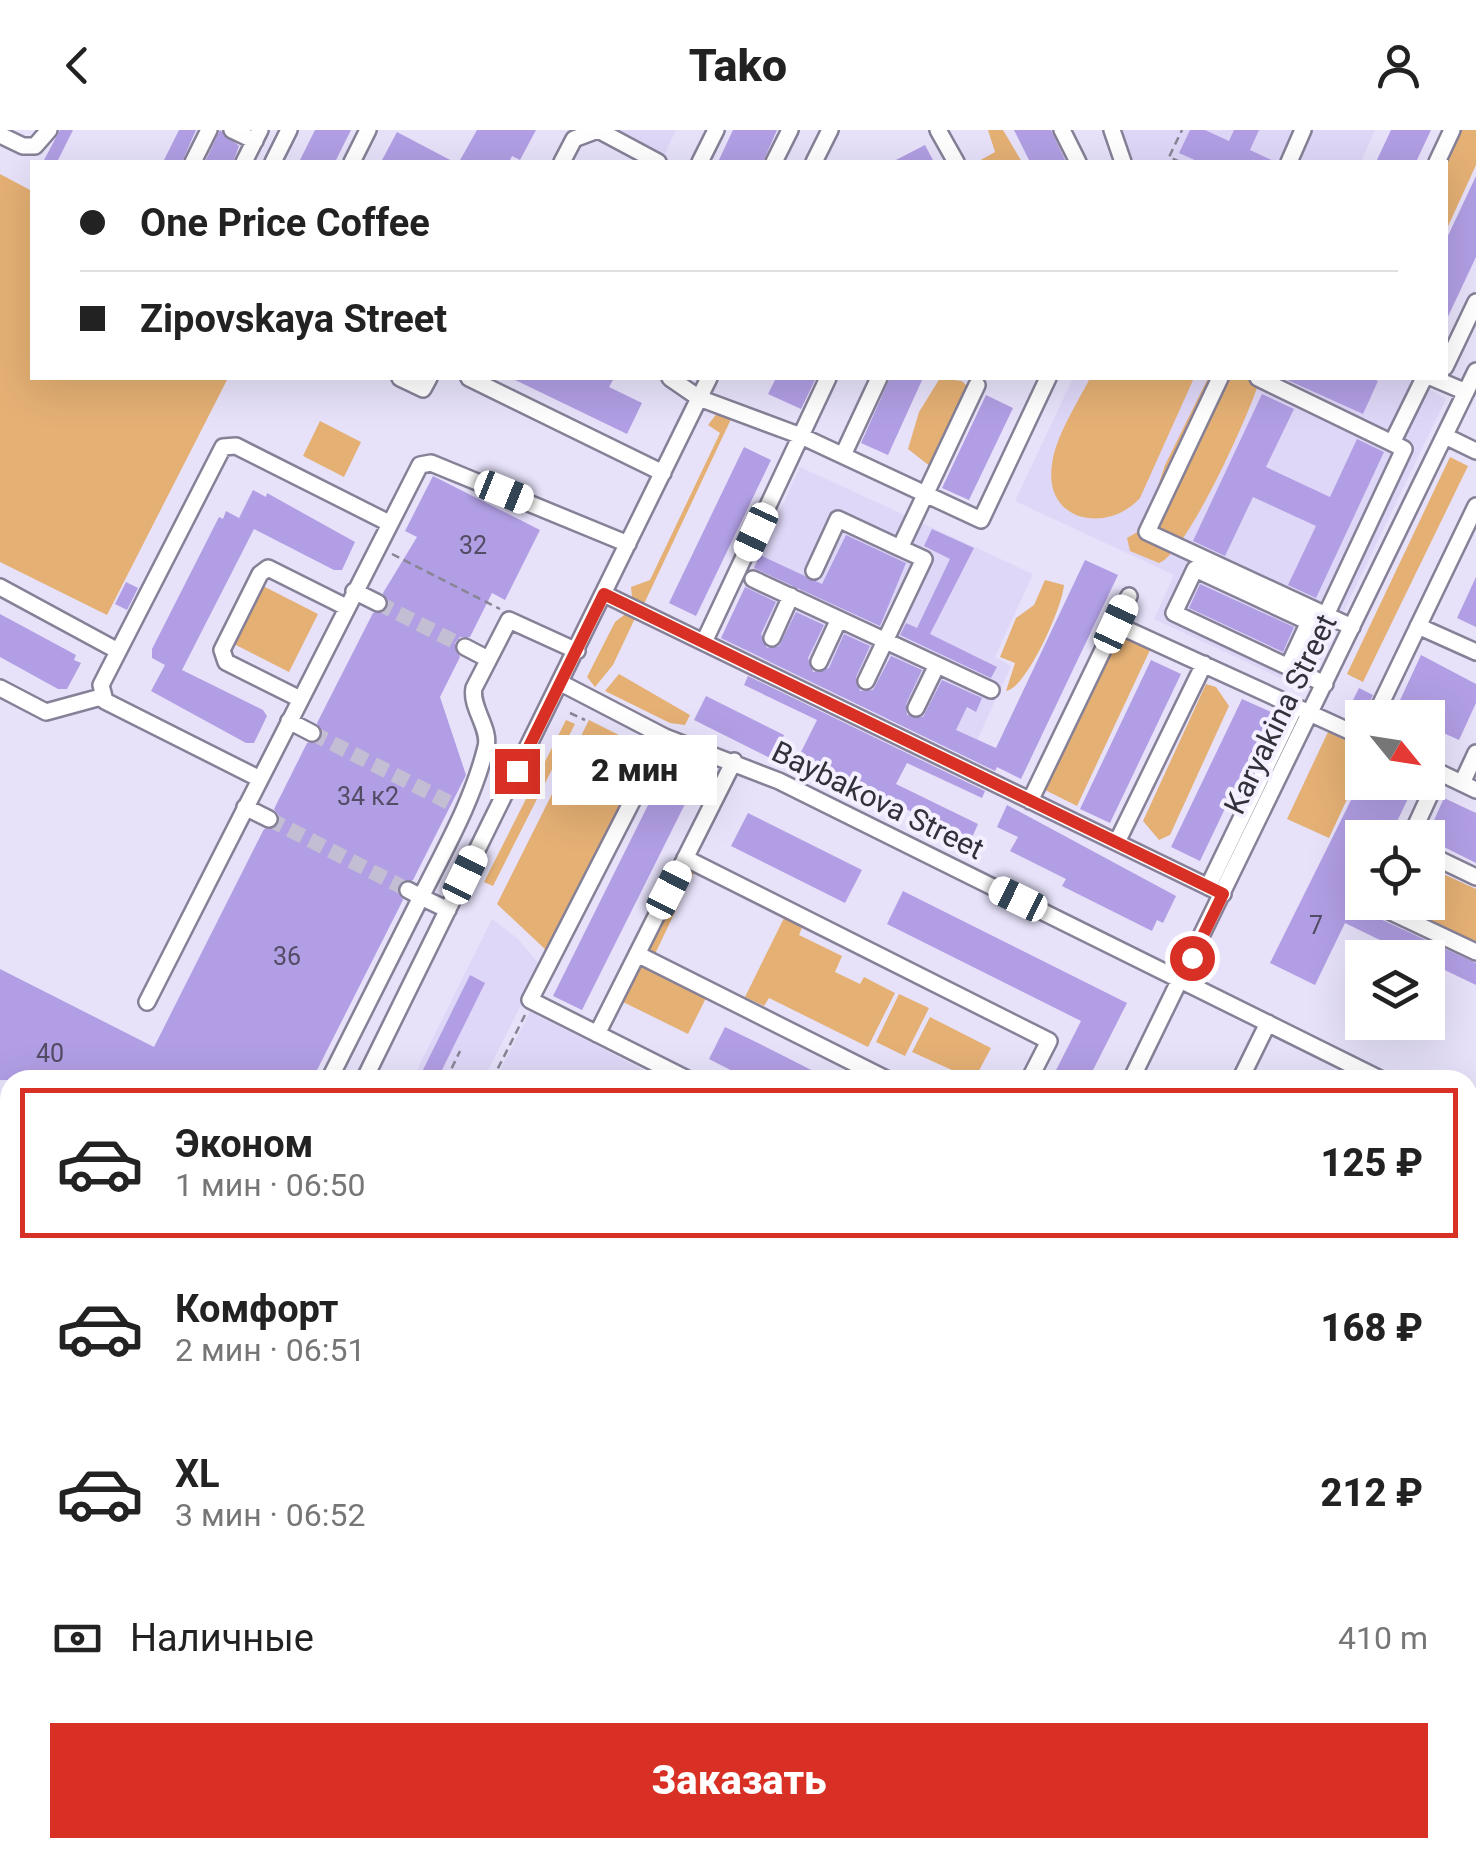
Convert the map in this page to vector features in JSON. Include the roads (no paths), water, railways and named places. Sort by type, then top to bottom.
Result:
[{"type":"street","points":[[0,135],[22,146],[35,146],[49,130]]},
{"type":"street","points":[[194,160],[209,130]]},
{"type":"street","points":[[232,130],[258,136],[245,160]]},
{"type":"street","points":[[274,160],[289,130]]},
{"type":"street","points":[[353,160],[368,130]]},
{"type":"street","points":[[563,160],[574,138],[598,130],[654,160]]},
{"type":"street","points":[[701,160],[716,130]]},
{"type":"street","points":[[775,160],[790,130]]},
{"type":"street","points":[[815,160],[830,130]]},
{"type":"street","points":[[938,130],[955,160]]},
{"type":"street","points":[[1062,130],[1077,160]]},
{"type":"street","points":[[1112,130],[1122,160]]},
{"type":"street","points":[[1290,160],[1303,130]]},
{"type":"street","points":[[1438,160],[1452,130]]},
{"type":"street","points":[[1448,354],[1476,302]]},
{"type":"street","points":[[404,380],[423,390],[428,380]]},
{"type":"street","points":[[473,380],[662,473]]},
{"type":"street","points":[[673,380],[699,398],[801,436],[981,520],[1047,380]]},
{"type":"street","points":[[369,1070],[708,380]]},
{"type":"street","points":[[704,642],[827,380]]},
{"type":"street","points":[[842,455],[878,380]]},
{"type":"street","points":[[1219,380],[1146,532],[1352,627]]},
{"type":"street","points":[[1262,380],[1404,449],[1326,615]]},
{"type":"street","points":[[1392,443],[1433,380]]},
{"type":"street","name":"Karyakina Street","points":[[1137,1070],[1181,980],[1215,890],[1303,710],[1325,684],[1472,381]]},
{"type":"street","points":[[900,548],[977,385]]},
{"type":"street","points":[[1445,436],[1476,451]]},
{"type":"street","points":[[102,697],[100,685],[223,448],[236,446],[388,524]]},
{"type":"street","points":[[147,1002],[415,471],[426,462],[628,544]]},
{"type":"street","points":[[1383,700],[1476,506]]},
{"type":"street","points":[[814,571],[838,519],[924,559],[866,682]]},
{"type":"street","points":[[300,700],[222,659],[230,634],[260,574],[268,568],[346,607]]},
{"type":"street","points":[[1288,667],[1310,622],[1195,569],[1174,613],[1288,667],[1325,684]]},
{"type":"street","points":[[753,578],[991,690]]},
{"type":"street","points":[[0,587],[118,651]]},
{"type":"street","points":[[354,591],[378,603]]},
{"type":"street","points":[[604,594],[1215,890]]},
{"type":"street","points":[[772,638],[791,596]]},
{"type":"street","points":[[1030,800],[1128,596]]},
{"type":"street","points":[[335,1070],[415,893],[471,788],[488,744],[472,692],[506,624],[513,619],[577,651]]},
{"type":"street","points":[[819,662],[839,619]]},
{"type":"street","points":[[1116,624],[1345,730]]},
{"type":"street","points":[[1418,626],[1476,652]]},
{"type":"street","points":[[465,647],[488,659]]},
{"type":"street","points":[[1117,842],[1204,664]]},
{"type":"street","points":[[916,708],[937,665]]},
{"type":"street","name":"Baybakova Street","points":[[561,683],[665,737],[734,760],[1362,1070]]},
{"type":"street","points":[[1,690],[46,712],[102,697],[260,779]]},
{"type":"street","points":[[288,722],[312,733]]},
{"type":"street","points":[[665,737],[530,1000],[667,1070]]},
{"type":"street","points":[[1445,775],[1469,786],[1476,753]]},
{"type":"street","points":[[597,1034],[734,760]]},
{"type":"street","points":[[471,788],[500,804]]},
{"type":"street","points":[[245,808],[268,819]]},
{"type":"street","points":[[685,858],[1049,1041],[1034,1070]]},
{"type":"street","points":[[1445,862],[1476,877]]},
{"type":"street","points":[[415,893],[448,910]]},
{"type":"street","points":[[1408,920],[1476,952]]},
{"type":"street","points":[[637,954],[868,1070]]},
{"type":"street","points":[[1245,1070],[1268,1023]]},
{"type":"street","points":[[357,1024],[385,1038]]},
{"type":"tunnel","points":[[378,603],[465,647]]},
{"type":"tunnel","points":[[312,733],[452,804]]},
{"type":"tunnel","points":[[269,819],[408,890]]}]
